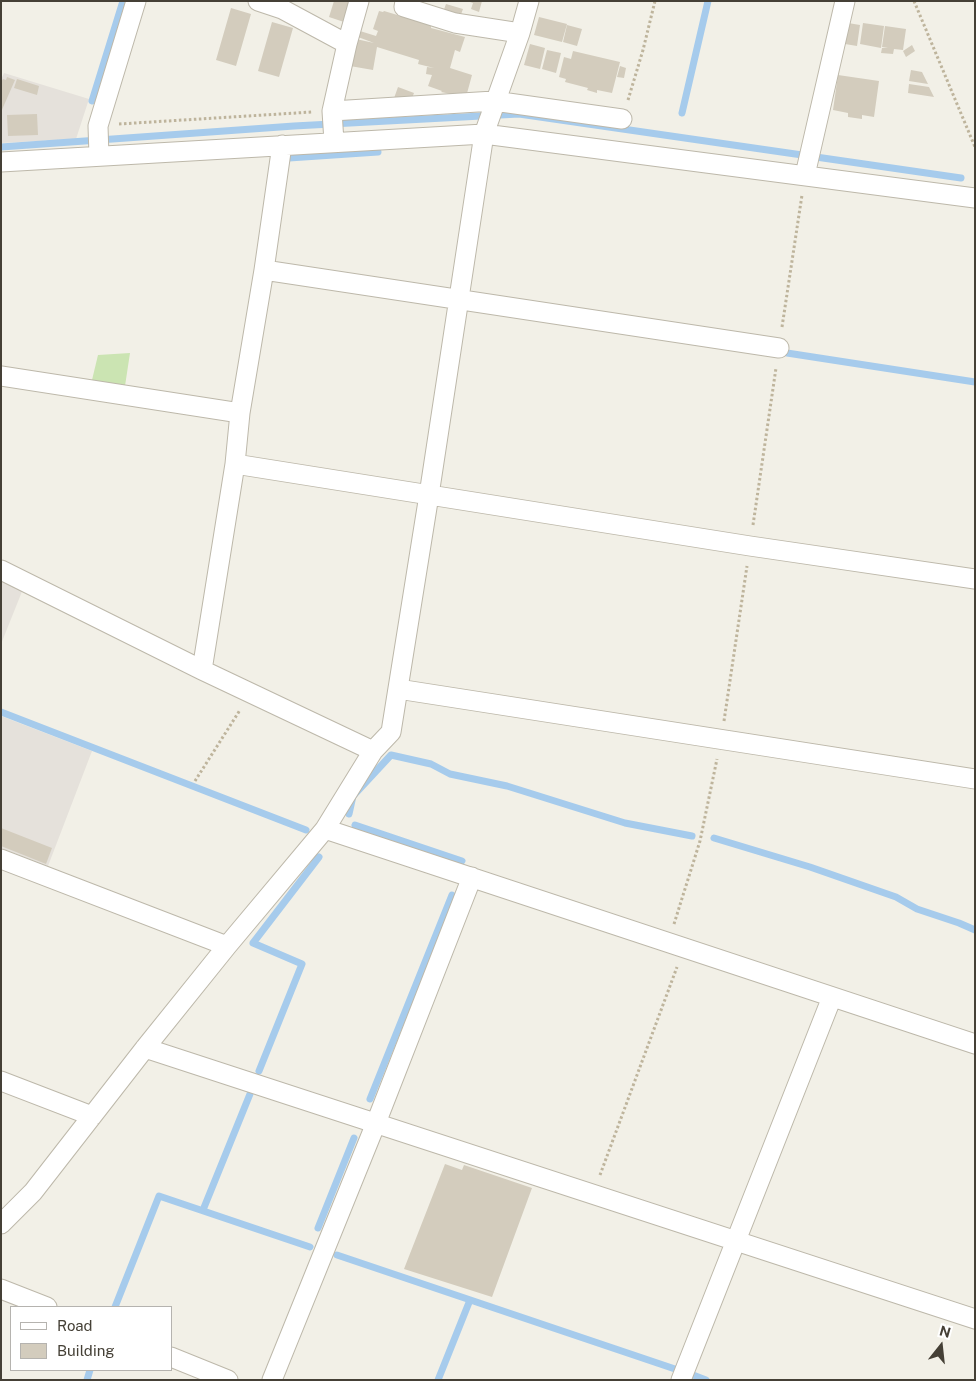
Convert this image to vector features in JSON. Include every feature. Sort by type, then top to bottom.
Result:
[{"type":"street","points":[[98,152],[98,125],[136,1]]},
{"type":"street","points":[[258,1],[282,9],[347,44]]},
{"type":"street","points":[[334,139],[332,112],[347,44],[360,1]]},
{"type":"street","points":[[405,1],[404,7],[454,23],[520,32]]},
{"type":"street","points":[[1,1224],[33,1192],[227,946],[325,829],[373,751],[391,732],[485,130],[529,1]]},
{"type":"street","points":[[807,162],[844,1]]},
{"type":"street","points":[[332,112],[494,103],[622,119]]},
{"type":"street","points":[[1,162],[98,152],[282,145],[334,139],[485,130],[807,162],[975,198]]},
{"type":"street","points":[[202,670],[235,464],[240,413],[264,270],[282,145]]},
{"type":"street","points":[[264,270],[779,348]]},
{"type":"street","points":[[1,376],[240,413]]},
{"type":"street","points":[[235,464],[750,546],[975,579]]},
{"type":"street","points":[[1,570],[251,694],[373,751]]},
{"type":"street","points":[[398,689],[975,779]]},
{"type":"street","points":[[325,829],[975,1044]]},
{"type":"street","points":[[1,859],[227,946]]},
{"type":"street","points":[[272,1380],[376,1123],[472,877]]},
{"type":"street","points":[[680,1380],[832,997]]},
{"type":"street","points":[[145,1048],[975,1320]]},
{"type":"street","points":[[1,1081],[92,1116]]},
{"type":"street","points":[[1,1289],[44,1306]]},
{"type":"street","points":[[172,1357],[228,1380]]},
{"type":"path","points":[[622,119],[643,50],[654,1]]},
{"type":"path","points":[[914,1],[975,147]]},
{"type":"path","points":[[98,125],[332,112]]},
{"type":"path","points":[[593,1194],[676,945],[721,740],[807,162]]},
{"type":"path","points":[[195,780],[251,694]]},
{"type":"shaded area","points":[[4,73],[89,99],[76,139],[1,143],[1,80]]},
{"type":"shaded area","points":[[1,578],[23,589],[1,644]]},
{"type":"shaded area","points":[[1,716],[92,751],[48,866],[1,848]]},
{"type":"green space","points":[[130,353],[125,386],[92,380],[98,355]]},
{"type":"building","points":[[334,1],[350,1],[344,22],[329,17]]},
{"type":"building","points":[[467,1],[482,1],[479,12],[471,9],[473,3]]},
{"type":"building","points":[[446,4],[463,9],[459,20],[442,15]]},
{"type":"building","points":[[231,8],[251,14],[236,66],[216,60]]},
{"type":"building","points":[[379,11],[431,25],[431,28],[465,37],[460,52],[455,50],[450,68],[472,75],[466,97],[441,92],[428,86],[432,75],[426,74],[427,67],[434,68],[418,64],[419,60],[377,47],[373,70],[350,66],[356,39],[374,43],[358,37],[360,31],[376,36],[378,31],[373,29]]},
{"type":"building","points":[[539,17],[567,24],[562,42],[534,35]]},
{"type":"building","points":[[272,22],[293,28],[279,77],[258,71]]},
{"type":"building","points":[[848,23],[860,25],[857,46],[845,44]]},
{"type":"building","points":[[863,23],[884,26],[881,48],[860,44]]},
{"type":"building","points":[[567,25],[582,29],[577,46],[563,42]]},
{"type":"building","points":[[885,26],[906,29],[903,50],[894,49],[893,54],[881,53],[882,48],[888,48],[882,47]]},
{"type":"building","points":[[530,44],[545,48],[540,69],[524,65]]},
{"type":"building","points":[[912,45],[915,51],[906,57],[903,51]]},
{"type":"building","points":[[547,50],[561,53],[556,73],[542,69]]},
{"type":"building","points":[[573,51],[620,62],[612,93],[597,90],[597,93],[587,90],[588,88],[565,82],[566,79],[559,77],[564,57],[571,59]]},
{"type":"building","points":[[620,66],[626,68],[624,78],[617,77]]},
{"type":"building","points":[[911,70],[922,72],[928,84],[909,81]]},
{"type":"building","points":[[838,75],[879,81],[874,117],[862,115],[862,119],[848,117],[848,113],[833,110]]},
{"type":"building","points":[[7,77],[15,80],[1,112],[1,82],[3,79],[6,80]]},
{"type":"building","points":[[17,79],[39,86],[37,95],[14,88]]},
{"type":"building","points":[[909,84],[929,87],[934,97],[908,93]]},
{"type":"building","points":[[398,87],[414,93],[411,101],[393,101]]},
{"type":"building","points":[[37,114],[38,135],[8,136],[7,115]]},
{"type":"building","points":[[1,828],[52,848],[46,864],[1,846]]},
{"type":"building","points":[[445,1164],[462,1170],[464,1165],[532,1188],[492,1297],[404,1269]]},
{"type":"waterway","points":[[92,101],[123,1]]},
{"type":"waterway","points":[[682,113],[708,1]]},
{"type":"waterway","points":[[1,147],[294,126],[519,114],[961,178]]},
{"type":"waterway","points":[[289,158],[378,152]]},
{"type":"waterway","points":[[787,353],[975,382]]},
{"type":"waterway","points":[[1,712],[306,830]]},
{"type":"waterway","points":[[349,814],[353,796],[391,755],[431,764],[450,774],[507,786],[625,823],[692,836]]},
{"type":"waterway","points":[[355,825],[462,861]]},
{"type":"waterway","points":[[714,838],[810,867],[896,897],[917,909],[975,930]]},
{"type":"waterway","points":[[259,1071],[302,964],[253,943],[319,857]]},
{"type":"waterway","points":[[370,1099],[452,895]]},
{"type":"waterway","points":[[203,1210],[250,1094]]},
{"type":"waterway","points":[[318,1228],[354,1138]]},
{"type":"waterway","points":[[115,1306],[159,1196],[310,1247]]},
{"type":"waterway","points":[[337,1255],[675,1369]]},
{"type":"waterway","points":[[438,1380],[470,1300]]},
{"type":"waterway","points":[[87,1380],[90,1371]]},
{"type":"waterway","points":[[693,1375],[706,1380]]}]
